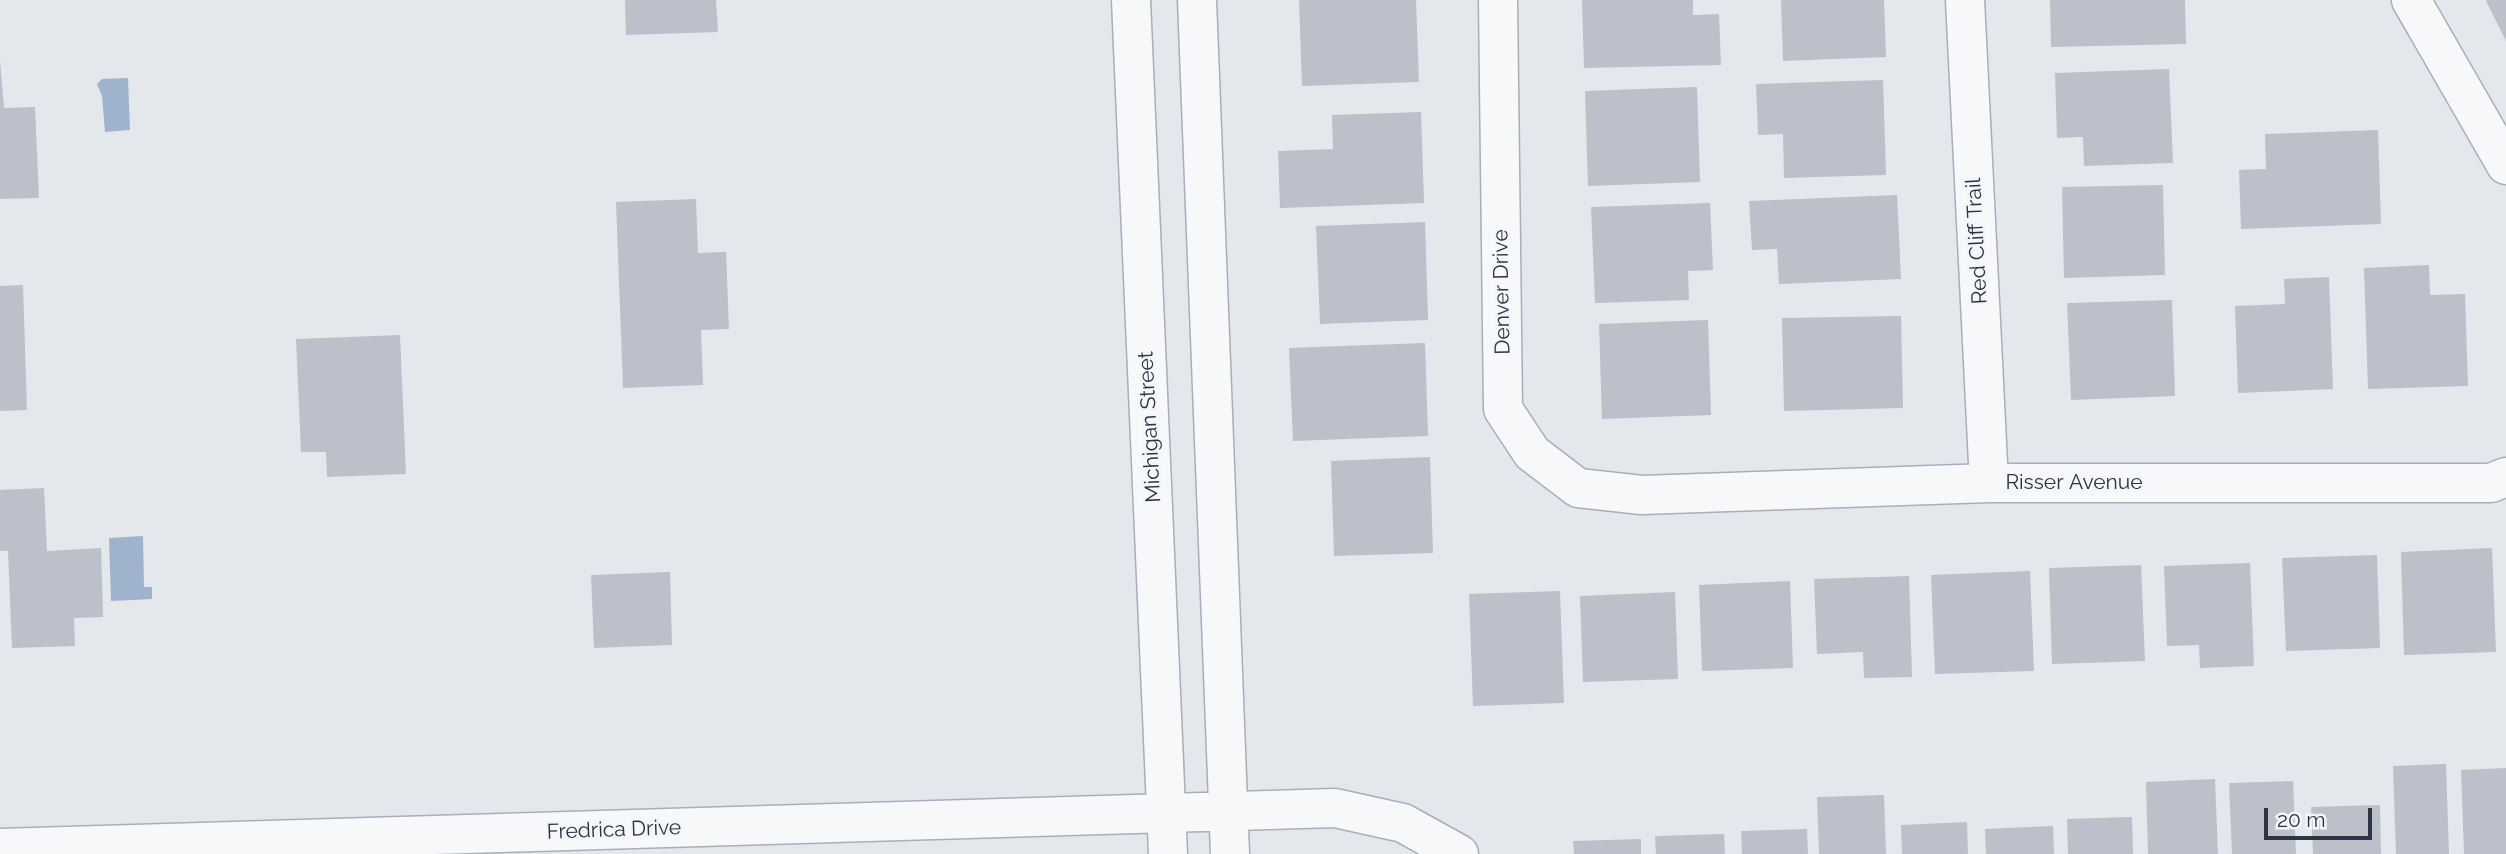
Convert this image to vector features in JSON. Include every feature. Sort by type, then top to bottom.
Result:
[{"type":"street","name":"Michigan Street","points":[[1131,0],[1168,854]]},
{"type":"street","points":[[1197,0],[1230,854]]},
{"type":"street","name":"Denver Drive","points":[[1497,0],[1503,409],[1532,453],[1578,488],[1642,495]]},
{"type":"street","name":"Red Cliff Trail","points":[[1965,0],[1989,483]]},
{"type":"street","points":[[2411,0],[2506,165]]},
{"type":"street","name":"Risser Avenue","points":[[1642,495],[1989,483],[2491,483],[2506,477]]},
{"type":"street","name":"Fredrica Drive","points":[[0,848],[1335,808],[1403,822],[1458,854]]},
{"type":"water","points":[[128,78],[130,130],[105,132],[102,96],[97,84],[102,79]]},
{"type":"water","points":[[143,536],[144,587],[152,587],[152,599],[111,601],[109,538]]},
{"type":"building","points":[[625,0],[716,0],[718,32],[626,35]]},
{"type":"building","points":[[1299,0],[1416,0],[1419,82],[1302,86]]},
{"type":"building","points":[[1582,0],[1693,0],[1693,15],[1719,14],[1721,65],[1584,68]]},
{"type":"building","points":[[1781,0],[1884,0],[1886,57],[1783,61]]},
{"type":"building","points":[[2050,0],[2185,0],[2186,44],[2051,47]]},
{"type":"building","points":[[2506,0],[2506,41],[2486,1]]},
{"type":"building","points":[[0,60],[4,108],[35,107],[39,198],[0,199]]},
{"type":"building","points":[[2169,69],[2173,163],[2084,166],[2083,137],[2057,138],[2055,73]]},
{"type":"building","points":[[1883,80],[1886,175],[1784,178],[1783,134],[1758,135],[1756,84]]},
{"type":"building","points":[[1697,87],[1700,182],[1588,186],[1585,91]]},
{"type":"building","points":[[1421,112],[1424,203],[1280,208],[1278,151],[1333,149],[1332,115]]},
{"type":"building","points":[[2378,130],[2381,224],[2241,229],[2239,170],[2266,169],[2265,134]]},
{"type":"building","points":[[2163,185],[2165,275],[2064,278],[2062,187]]},
{"type":"building","points":[[1897,195],[1901,279],[1779,284],[1777,249],[1752,250],[1749,201]]},
{"type":"building","points":[[696,199],[698,253],[726,252],[729,329],[701,330],[703,385],[623,388],[616,202]]},
{"type":"building","points":[[1710,203],[1713,270],[1688,271],[1689,300],[1595,303],[1591,207]]},
{"type":"building","points":[[1425,222],[1428,320],[1320,324],[1316,226]]},
{"type":"building","points":[[2429,265],[2430,295],[2465,294],[2468,386],[2368,389],[2364,268]]},
{"type":"building","points":[[2329,277],[2333,389],[2238,393],[2235,306],[2285,304],[2284,279]]},
{"type":"building","points":[[23,285],[27,410],[0,411],[0,286]]},
{"type":"building","points":[[2172,300],[2175,396],[2071,400],[2067,303]]},
{"type":"building","points":[[1901,316],[1903,408],[1784,411],[1782,318]]},
{"type":"building","points":[[1708,320],[1711,415],[1602,419],[1599,324]]},
{"type":"building","points":[[400,335],[406,474],[327,477],[326,452],[301,452],[296,339]]},
{"type":"building","points":[[1425,343],[1428,436],[1293,441],[1289,348]]},
{"type":"building","points":[[1430,457],[1433,553],[1334,556],[1331,461]]},
{"type":"building","points":[[44,488],[47,551],[101,548],[103,617],[74,618],[75,646],[12,648],[8,551],[0,551],[0,490]]},
{"type":"building","points":[[2492,548],[2496,652],[2404,655],[2401,552]]},
{"type":"building","points":[[2377,555],[2380,648],[2286,651],[2282,558]]},
{"type":"building","points":[[2250,563],[2254,666],[2200,668],[2199,645],[2167,646],[2164,566]]},
{"type":"building","points":[[2141,565],[2145,661],[2052,664],[2049,568]]},
{"type":"building","points":[[2030,571],[2034,671],[1935,674],[1931,575]]},
{"type":"building","points":[[670,572],[672,645],[594,648],[591,575]]},
{"type":"building","points":[[1909,576],[1912,677],[1864,678],[1863,652],[1817,654],[1814,579]]},
{"type":"building","points":[[1790,581],[1793,668],[1702,671],[1699,585]]},
{"type":"building","points":[[1560,591],[1564,703],[1473,706],[1469,594]]},
{"type":"building","points":[[1675,592],[1678,679],[1583,682],[1580,596]]},
{"type":"building","points":[[2446,764],[2449,854],[2396,854],[2393,766]]},
{"type":"building","points":[[2506,768],[2506,854],[2464,854],[2461,770]]},
{"type":"building","points":[[2215,779],[2218,854],[2148,854],[2146,782]]},
{"type":"building","points":[[2293,781],[2296,854],[2232,854],[2229,783]]},
{"type":"building","points":[[1884,795],[1886,854],[1819,854],[1817,797]]},
{"type":"building","points":[[2380,805],[2381,854],[2313,854],[2311,807]]},
{"type":"building","points":[[2132,817],[2133,854],[2068,854],[2067,819]]},
{"type":"building","points":[[1967,822],[1968,854],[1902,854],[1901,825]]},
{"type":"building","points":[[2053,826],[2054,854],[1986,854],[1985,829]]},
{"type":"building","points":[[1807,829],[1808,854],[1742,854],[1741,831]]},
{"type":"building","points":[[1724,834],[1725,854],[1656,854],[1655,836]]},
{"type":"building","points":[[1641,839],[1641,854],[1574,854],[1573,841]]}]
